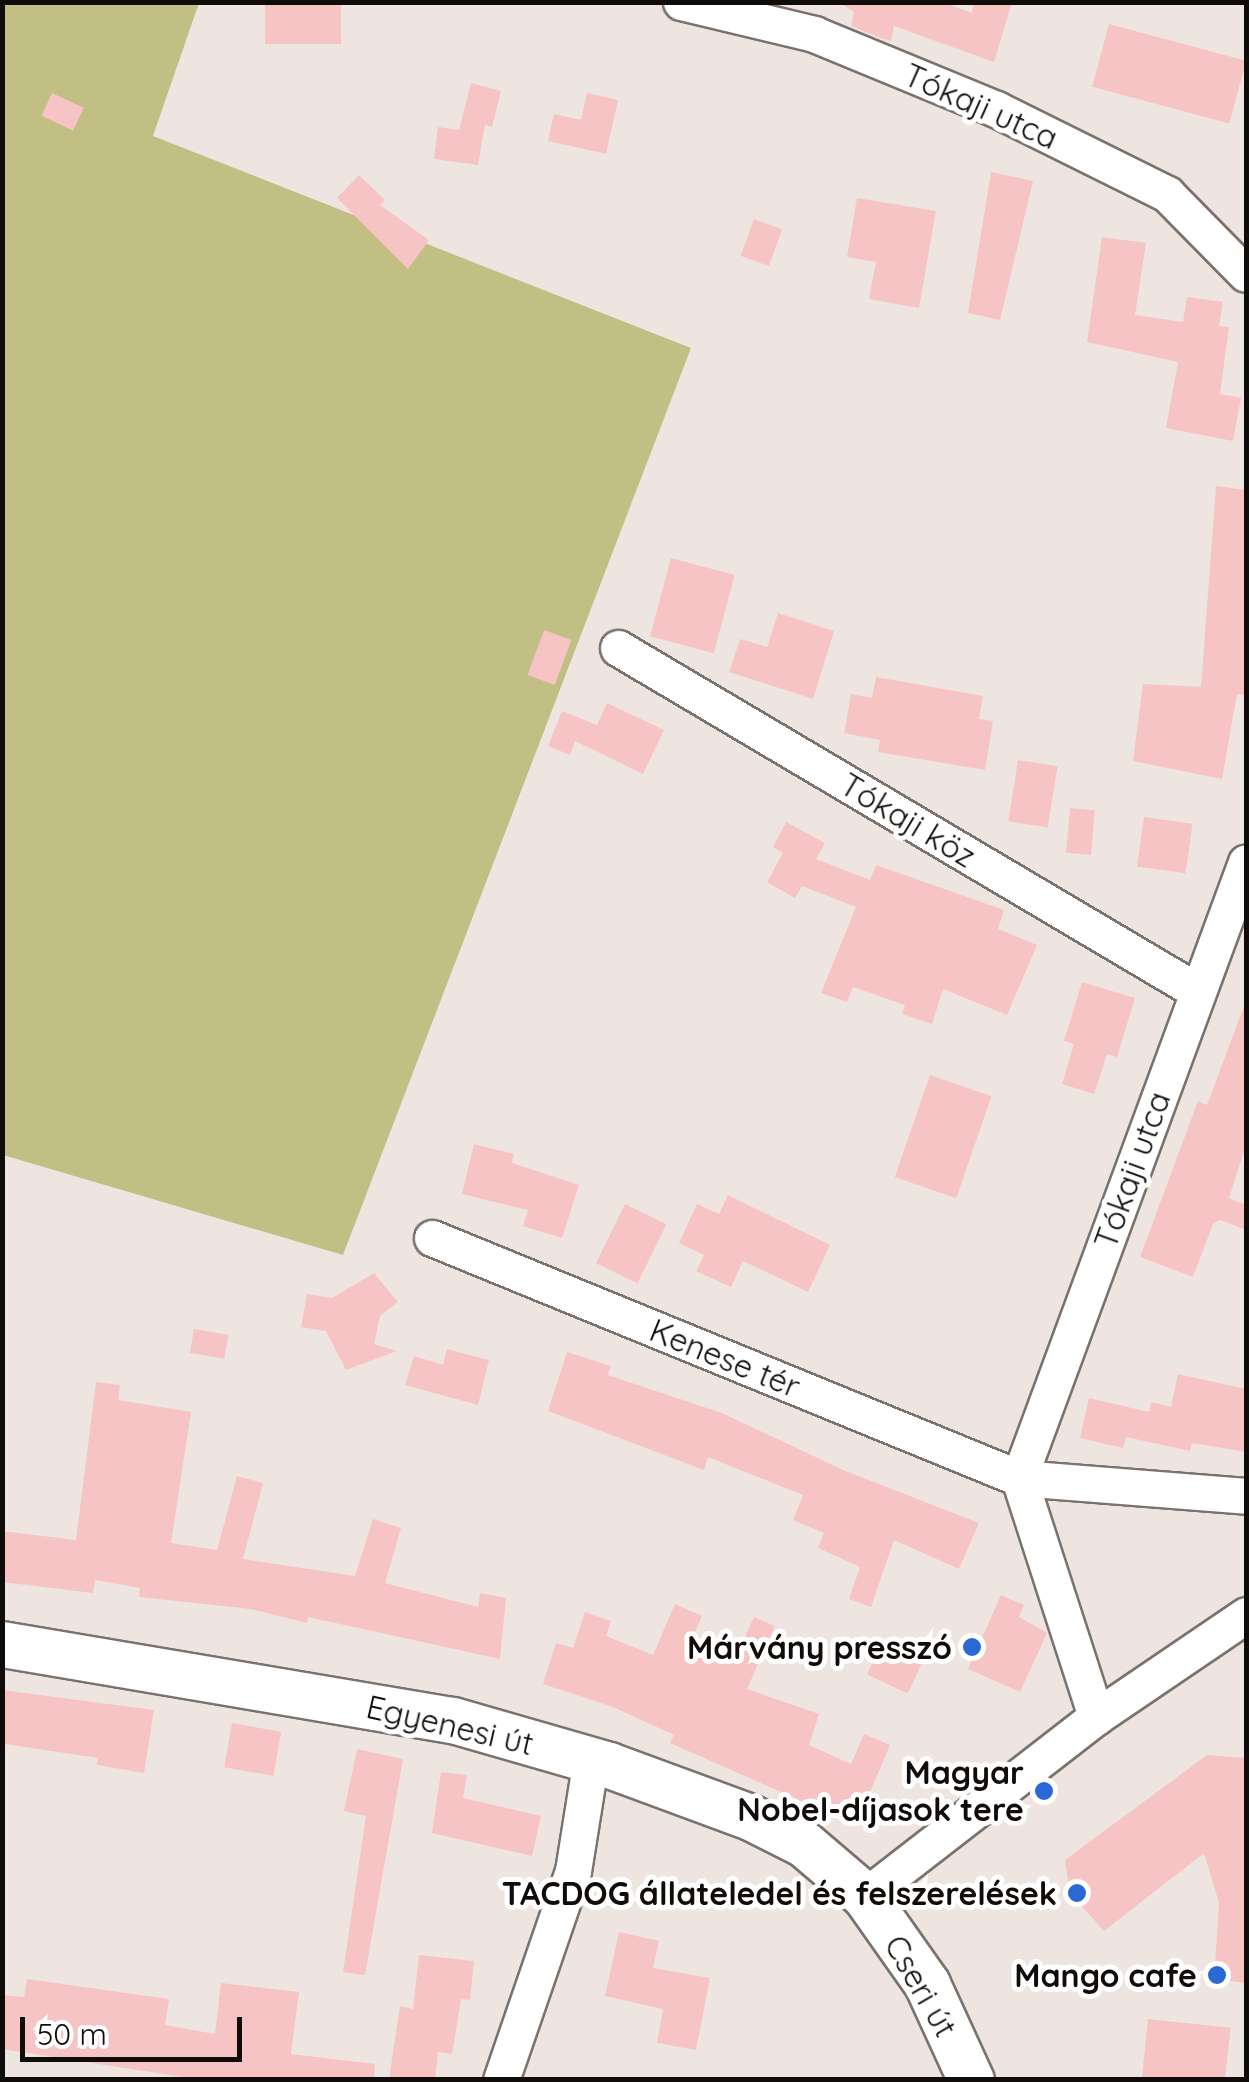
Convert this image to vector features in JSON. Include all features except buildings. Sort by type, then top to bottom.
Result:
[{"type":"street","name":"Tókaji utca","points":[[681,2],[814,34],[996,108],[1167,194],[1246,274]]},
{"type":"street","name":"Tókaji köz","points":[[618,648],[1197,991]]},
{"type":"street","name":"Tókaji utca","points":[[1019,1478],[1246,862]]},
{"type":"street","name":"Kenese tér","points":[[432,1238],[1019,1478],[1246,1496]]},
{"type":"street","points":[[1019,1478],[1096,1717]]},
{"type":"street","points":[[865,1896],[1096,1717],[1246,1615]]},
{"type":"street","name":"Egyenesi út","points":[[2,1644],[453,1720],[591,1759],[804,1844],[865,1896]]},
{"type":"street","points":[[501,2080],[572,1871],[591,1759]]},
{"type":"street","name":"Cseri út","points":[[865,1896],[927,1984],[971,2080]]},
{"type":"shaded area","points":[[2,3],[199,3],[153,136],[691,348],[343,1255],[3,1155]]},
{"type":"place","name":"Márvány presszó","points":[[972,1647]]},
{"type":"place","name":"Magyar Nobel-díjasok tere","points":[[1044,1791]]},
{"type":"place","name":"TACDOG állateledel és felszerelések","points":[[1077,1893]]},
{"type":"place","name":"Mango cafe","points":[[1217,1975]]}]
